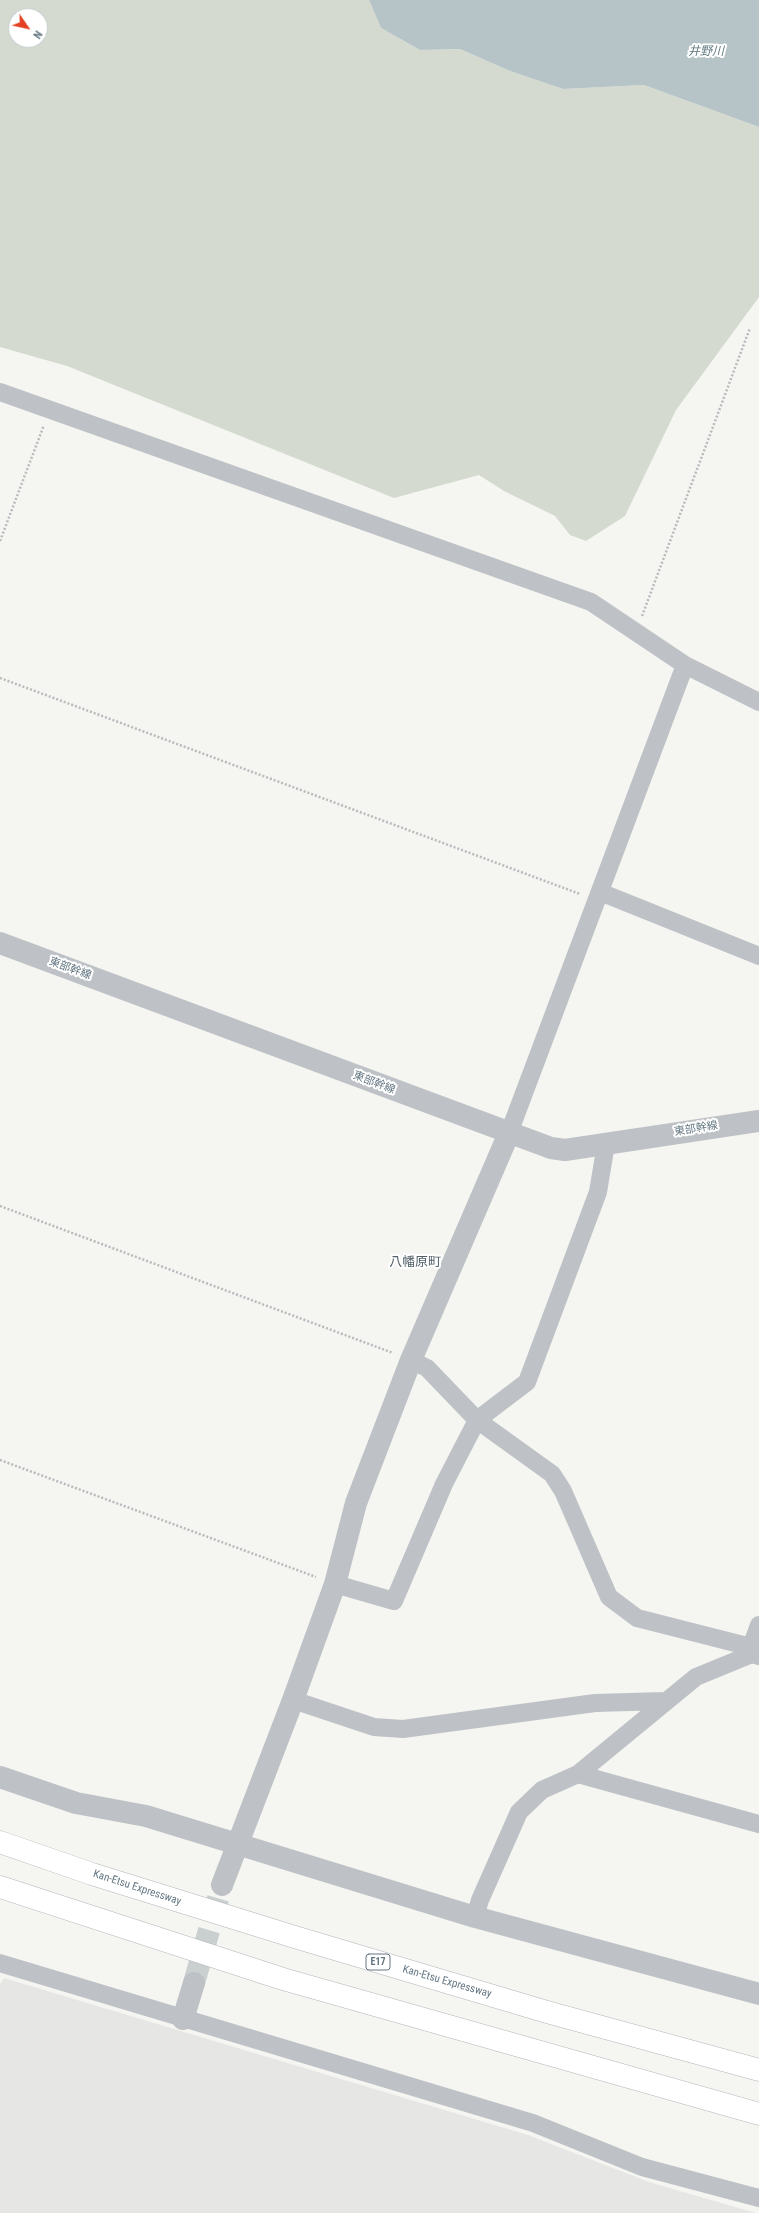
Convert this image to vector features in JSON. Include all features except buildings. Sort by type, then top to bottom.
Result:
[{"type":"highway","name":"Kan-Etsu Expressway","points":[[0,1842],[92,1874],[298,1938],[547,2012],[759,2070]]},
{"type":"highway","points":[[0,1887],[283,1978],[759,2114]]},
{"type":"street","points":[[0,392],[591,602],[685,665],[759,702]]},
{"type":"street","points":[[222,1885],[293,1700],[335,1584],[356,1503],[411,1360],[509,1134],[685,665]]},
{"type":"street","points":[[598,896],[759,956]]},
{"type":"street","name":"東部幹線","points":[[0,943],[509,1134],[551,1148],[565,1150],[759,1121]]},
{"type":"street","points":[[335,1584],[394,1601],[444,1484],[477,1420],[527,1382],[598,1192],[606,1144]]},
{"type":"street","points":[[411,1360],[426,1368],[477,1420],[552,1474],[563,1491],[609,1597],[637,1618],[754,1652]]},
{"type":"street","points":[[754,1652],[759,1625]]},
{"type":"street","points":[[475,1917],[480,1900],[519,1812],[542,1790],[578,1774],[664,1701],[696,1677],[754,1652]]},
{"type":"street","points":[[293,1700],[374,1727],[404,1730],[595,1703],[664,1701]]},
{"type":"street","points":[[578,1774],[759,1824]]},
{"type":"street","points":[[0,1777],[76,1803],[146,1816],[475,1917],[759,1994]]},
{"type":"street","points":[[0,1963],[548,2128],[642,2166],[759,2198]]},
{"type":"street","points":[[183,2019],[194,1983]]},
{"type":"path","points":[[636,632],[750,328]]},
{"type":"path","points":[[0,541],[50,409]]},
{"type":"path","points":[[0,678],[598,896]]},
{"type":"path","points":[[0,1206],[411,1360]]},
{"type":"path","points":[[0,1460],[335,1584]]},
{"type":"shaded area","points":[[0,0],[369,0],[381,28],[420,50],[460,49],[510,71],[563,89],[644,85],[759,127],[759,297],[676,410],[625,516],[586,541],[570,535],[555,516],[504,491],[479,475],[394,498],[67,366],[0,347]]},
{"type":"shaded area","points":[[4,1978],[528,2135],[649,2182],[756,2213],[0,2213],[0,1984]]},
{"type":"water","name":"井野川","points":[[369,0],[759,0],[759,127],[644,85],[563,89],[510,71],[460,49],[420,50],[381,28]]},
{"type":"tunnel","points":[[194,1983],[222,1885]]},
{"type":"district","name":"八幡原町","points":[[415,1263]]}]
